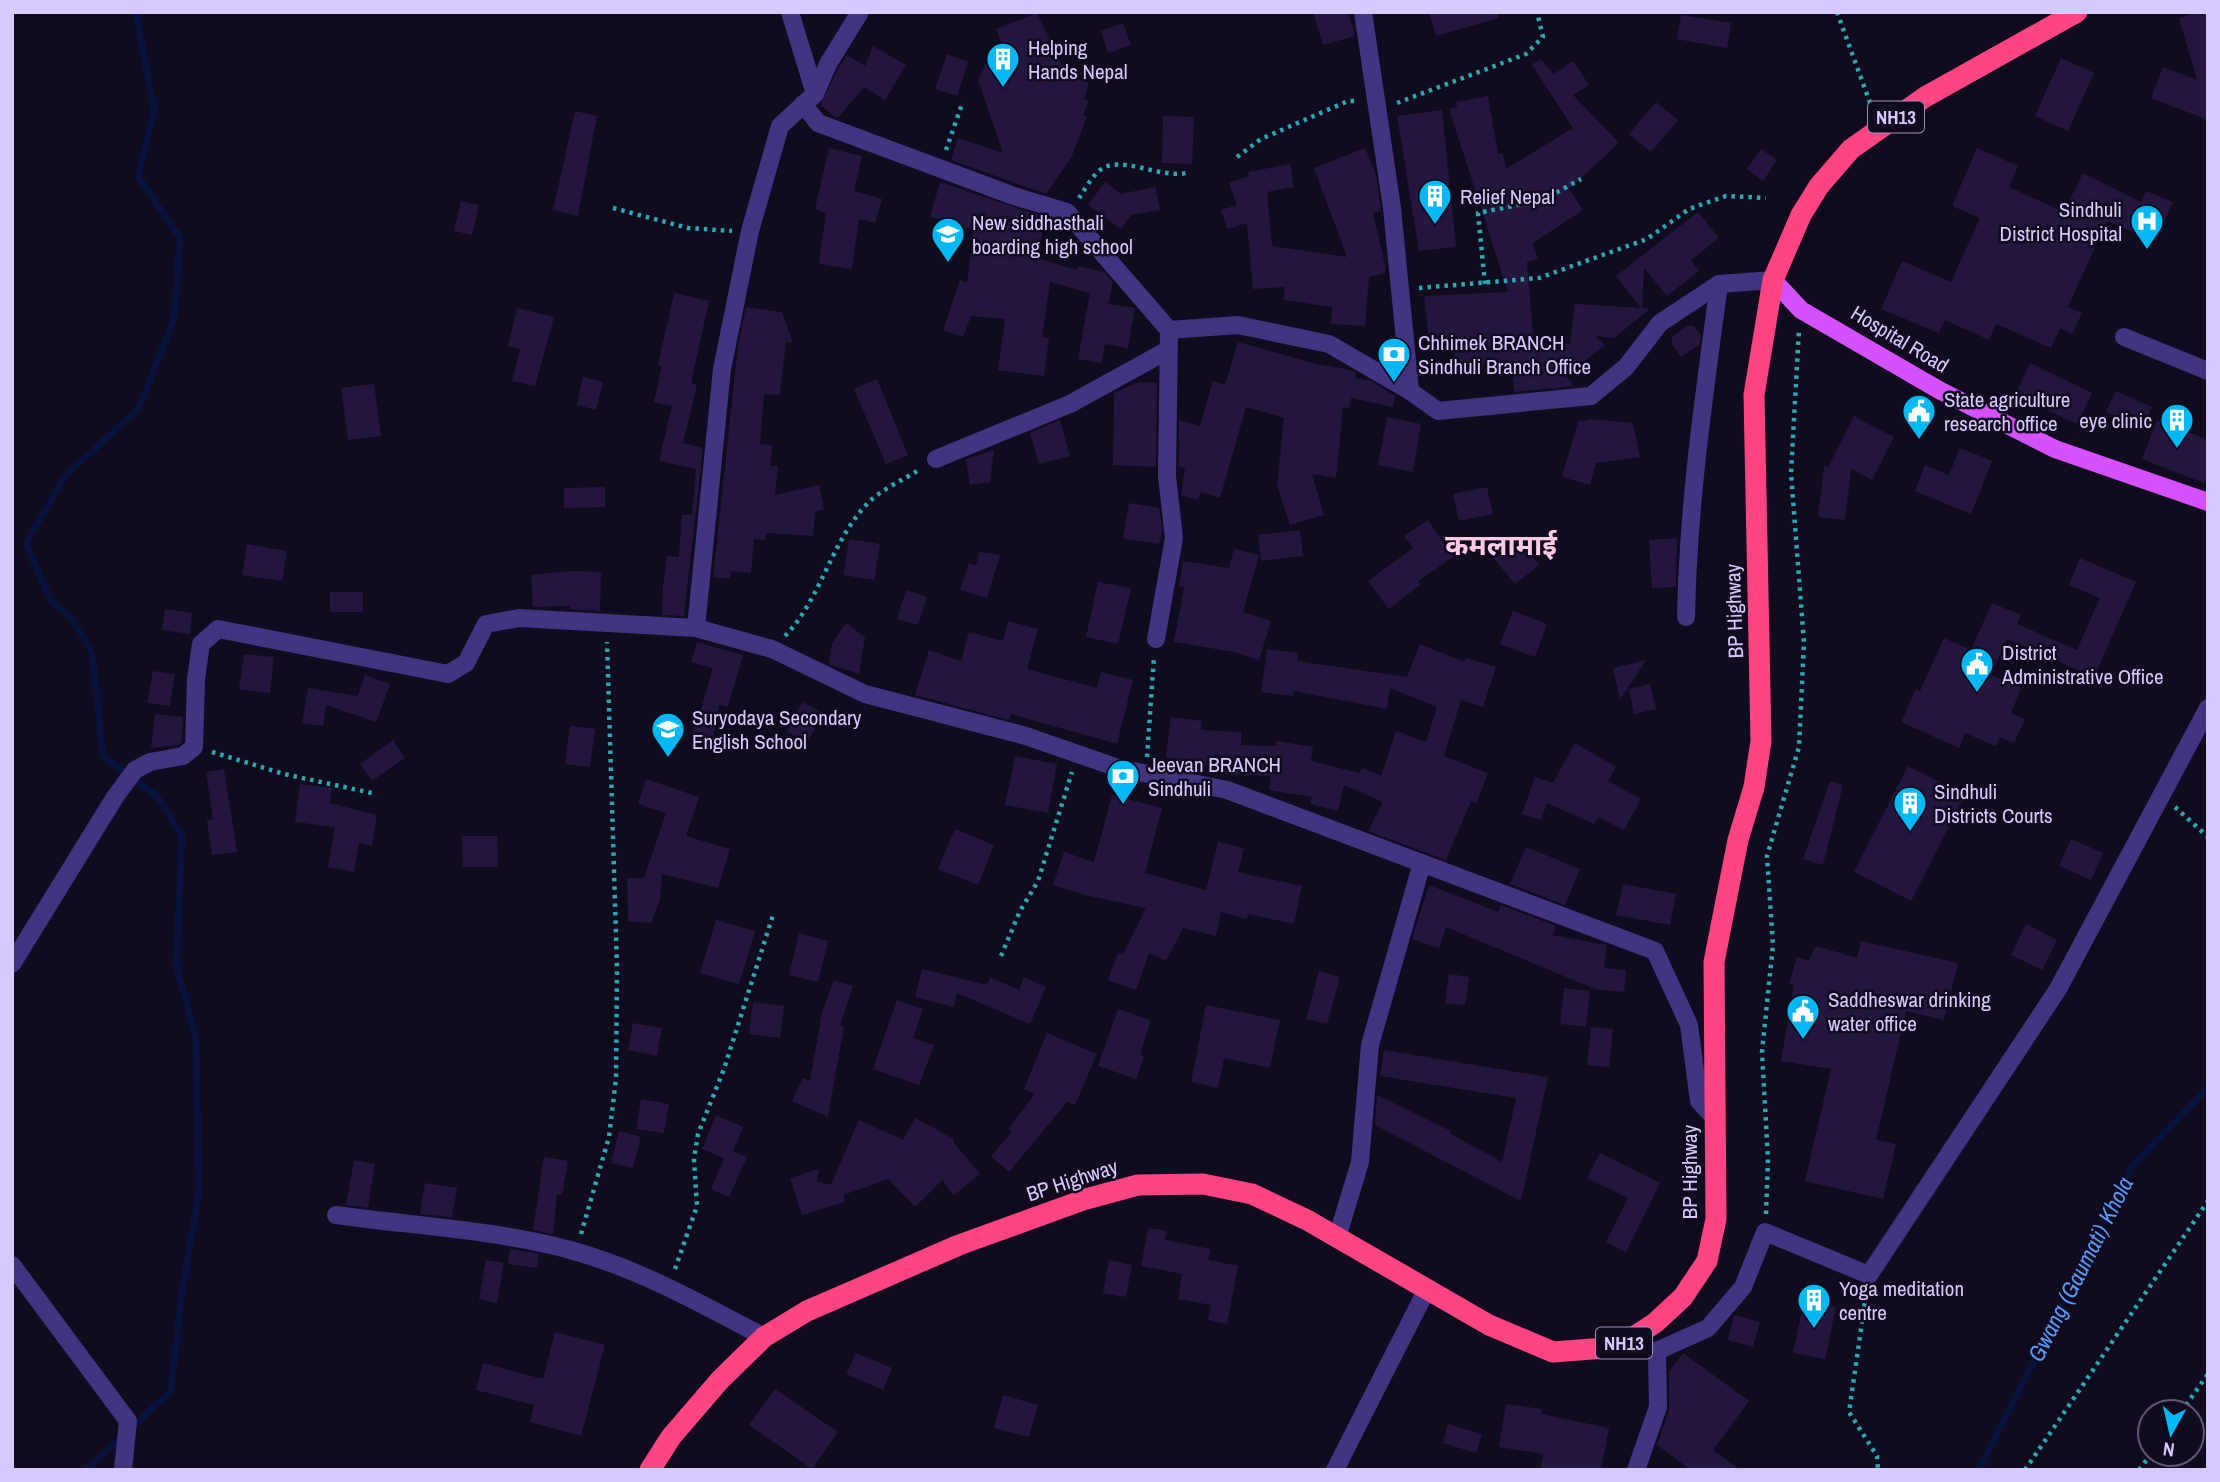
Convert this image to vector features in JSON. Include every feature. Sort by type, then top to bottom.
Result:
[{"type":"highway","name":"BP Highway","points":[[650,1470],[671,1437],[764,1337],[807,1311],[959,1245],[1086,1199],[1138,1185],[1203,1184],[1252,1194],[1337,1238],[1489,1325],[1553,1352],[1618,1347],[1656,1323],[1683,1297],[1707,1261],[1716,1219],[1717,1161],[1713,1116],[1714,962],[1730,876],[1754,788],[1760,741],[1754,395],[1773,280],[1801,215],[1819,186],[1851,149],[1925,97],[2077,12]]},
{"type":"main road","name":"Hospital Road","points":[[1773,280],[1801,310],[1939,390],[2055,449],[2208,502]]},
{"type":"street","points":[[790,12],[809,99],[818,122],[1067,212],[1169,330],[1167,476],[1174,538],[1156,639]]},
{"type":"street","points":[[696,628],[722,369],[750,232],[780,126],[809,99],[860,12]]},
{"type":"street","points":[[1363,12],[1392,208],[1410,391]]},
{"type":"street","points":[[1169,330],[1238,325],[1329,344],[1410,391],[1438,411],[1591,396],[1626,367],[1660,323],[1720,284],[1773,280]]},
{"type":"street","points":[[1686,617],[1695,457],[1720,284]]},
{"type":"street","points":[[2124,337],[2208,371]]},
{"type":"street","points":[[936,459],[1070,404],[1168,350]]},
{"type":"street","points":[[12,964],[103,816],[135,771],[150,762],[183,756],[194,747],[196,679],[201,644],[218,629],[448,674],[466,663],[486,624],[519,618],[696,628],[772,649],[865,694],[1026,736],[1146,775],[1227,790],[1655,951],[1689,1025],[1699,1101],[1713,1116]]},
{"type":"street","points":[[1618,1347],[1657,1351],[1708,1328],[1743,1287],[1765,1232],[1869,1275],[2057,989],[2208,708]]},
{"type":"street","points":[[1337,1238],[1360,1162],[1370,1045],[1422,863]]},
{"type":"street","points":[[336,1215],[527,1240],[576,1252],[669,1287],[764,1337]]},
{"type":"street","points":[[12,1265],[128,1421],[123,1470]]},
{"type":"street","points":[[1335,1470],[1426,1291]]},
{"type":"street","points":[[1636,1470],[1658,1407],[1657,1351]]},
{"type":"path","points":[[1237,157],[1261,139],[1348,101],[1376,107],[1526,54],[1543,37],[1537,12]]},
{"type":"path","points":[[1837,12],[1880,128]]},
{"type":"path","points":[[940,168],[962,104]]},
{"type":"path","points":[[1067,212],[1100,169],[1113,164],[1161,174],[1186,173]]},
{"type":"path","points":[[1485,284],[1478,213],[1543,200],[1581,179]]},
{"type":"path","points":[[1400,290],[1539,278],[1647,239],[1689,208],[1726,196],[1766,198]]},
{"type":"path","points":[[613,208],[688,228],[750,232]]},
{"type":"path","points":[[1765,1232],[1768,1159],[1762,1052],[1773,945],[1767,856],[1799,747],[1804,643],[1791,473],[1796,356],[1801,310]]},
{"type":"path","points":[[772,649],[788,634],[813,599],[844,535],[869,501],[936,459]]},
{"type":"path","points":[[576,1252],[609,1137],[616,1079],[617,968],[607,623]]},
{"type":"path","points":[[1146,775],[1156,639]]},
{"type":"path","points":[[194,747],[284,774],[372,793]]},
{"type":"path","points":[[1002,956],[1020,911],[1038,881],[1079,754]]},
{"type":"path","points":[[2161,795],[2208,838]]},
{"type":"path","points":[[669,1287],[697,1206],[694,1159],[698,1134],[724,1069],[774,912]]},
{"type":"path","points":[[2025,1470],[2208,1201]]},
{"type":"path","points":[[1869,1275],[1849,1412],[1877,1457],[1878,1470]]},
{"type":"path","points":[[2191,1398],[2208,1374]]},
{"type":"building","points":[[1313,12],[1348,12],[1355,36],[1323,45]]},
{"type":"building","points":[[1429,12],[1498,12],[1499,18],[1436,36]]},
{"type":"building","points":[[2208,12],[2208,120],[2151,98],[2163,67],[2197,80],[2179,18]]},
{"type":"building","points":[[1037,13],[1064,69],[1055,72],[1089,83],[1084,99],[1089,100],[1083,115],[1087,116],[1072,156],[1046,194],[951,160],[958,138],[1003,153],[978,80],[985,64],[1013,73],[996,29]]},
{"type":"building","points":[[1681,15],[1731,23],[1727,48],[1677,39]]},
{"type":"building","points":[[1123,23],[1131,45],[1108,53],[1101,31]]},
{"type":"building","points":[[873,46],[906,65],[885,100],[864,87],[838,118],[835,117],[820,105],[838,69],[847,55],[865,66]]},
{"type":"building","points":[[947,54],[968,62],[957,96],[935,89]]},
{"type":"building","points":[[2061,58],[2094,73],[2068,131],[2035,116]]},
{"type":"building","points":[[1540,59],[1554,74],[1573,61],[1589,85],[1573,95],[1619,143],[1569,189],[1583,210],[1533,243],[1538,259],[1527,262],[1534,346],[1570,344],[1575,304],[1641,308],[1616,276],[1698,212],[1719,238],[1691,260],[1699,271],[1667,296],[1644,268],[1642,308],[1650,309],[1614,338],[1595,336],[1605,345],[1566,376],[1574,386],[1514,392],[1512,363],[1455,366],[1454,340],[1429,341],[1424,296],[1508,292],[1449,109],[1457,107],[1456,102],[1488,96],[1498,154],[1503,153],[1506,169],[1573,128],[1532,65]]},
{"type":"building","points":[[1656,102],[1678,120],[1651,152],[1629,134]]},
{"type":"building","points":[[1442,110],[1456,247],[1419,251],[1397,116]]},
{"type":"building","points":[[575,111],[597,116],[578,216],[553,210]]},
{"type":"building","points":[[1163,116],[1194,117],[1192,164],[1162,163]]},
{"type":"building","points":[[829,148],[862,156],[854,191],[882,199],[875,223],[859,219],[852,269],[819,264],[826,213],[815,209]]},
{"type":"building","points":[[1365,148],[1376,175],[1381,211],[1373,213],[1385,273],[1369,277],[1365,326],[1331,324],[1332,307],[1283,300],[1285,287],[1253,289],[1247,223],[1227,229],[1221,210],[1237,205],[1229,183],[1249,176],[1248,172],[1290,164],[1294,187],[1267,192],[1272,246],[1347,257],[1314,168]]},
{"type":"building","points":[[1977,148],[2018,166],[2009,187],[2064,212],[2083,173],[2141,202],[2146,191],[2173,202],[2156,242],[2107,221],[2068,307],[2082,313],[2072,334],[2060,328],[2051,348],[1996,324],[1989,340],[1945,320],[1939,333],[1881,309],[1902,261],[1951,282],[1980,218],[1952,206]]},
{"type":"building","points":[[1761,149],[1777,160],[1763,181],[1747,169]]},
{"type":"building","points":[[940,182],[1043,217],[1040,259],[1077,270],[1078,266],[1104,272],[1113,283],[1108,304],[1135,308],[1128,348],[1105,344],[1102,363],[1078,359],[1090,293],[1050,282],[1042,337],[1049,338],[1044,376],[998,370],[1005,319],[971,316],[963,337],[943,330],[960,280],[967,283],[974,230],[930,217]]},
{"type":"building","points":[[1105,182],[1121,194],[1155,187],[1160,210],[1131,215],[1121,229],[1088,205]]},
{"type":"building","points":[[461,201],[479,205],[472,235],[454,231]]},
{"type":"building","points":[[674,293],[709,301],[691,383],[697,385],[683,443],[703,448],[684,616],[662,615],[663,586],[667,556],[679,557],[682,515],[692,515],[696,469],[659,461],[672,406],[654,402],[662,366],[658,365]]},
{"type":"building","points":[[746,307],[782,312],[793,343],[786,342],[780,395],[764,394],[760,444],[772,445],[770,466],[778,466],[775,495],[819,485],[824,509],[815,512],[813,536],[766,533],[765,540],[754,539],[751,573],[731,571],[730,579],[713,577],[738,346]]},
{"type":"building","points":[[517,308],[554,317],[535,386],[512,381],[520,349],[508,346]]},
{"type":"building","points":[[1687,326],[1694,326],[1701,335],[1700,344],[1681,357],[1672,344],[1672,337]]},
{"type":"building","points":[[1238,342],[1316,364],[1351,370],[1356,373],[1355,378],[1371,381],[1395,396],[1393,407],[1351,398],[1349,408],[1343,407],[1336,478],[1312,474],[1324,515],[1290,525],[1277,485],[1284,418],[1246,407],[1220,498],[1201,492],[1198,500],[1181,495],[1185,468],[1179,467],[1179,420],[1200,426],[1213,381],[1225,385]]},
{"type":"building","points":[[2030,363],[2092,393],[2077,424],[2015,395]]},
{"type":"building","points":[[583,377],[603,382],[596,410],[577,405]]},
{"type":"building","points":[[877,379],[908,455],[886,464],[854,389]]},
{"type":"building","points":[[1139,382],[1157,383],[1156,467],[1113,465],[1114,393]]},
{"type":"building","points":[[374,384],[381,436],[348,440],[341,388]]},
{"type":"building","points":[[2116,391],[2152,407],[2142,428],[2106,412]]},
{"type":"building","points":[[1855,414],[1857,418],[1894,437],[1872,480],[1851,469],[1845,520],[1818,517],[1824,466],[1828,467]]},
{"type":"building","points":[[1387,417],[1421,424],[1413,472],[1378,465]]},
{"type":"building","points":[[1590,419],[1633,423],[1640,457],[1596,463],[1590,485],[1562,477],[1578,422]]},
{"type":"building","points":[[1060,420],[1070,456],[1039,464],[1030,433]]},
{"type":"building","name":"eye clinic","points":[[2157,420],[2208,440],[2208,473],[2204,483],[2142,459]]},
{"type":"building","points":[[1960,448],[1992,461],[1971,514],[1915,491],[1925,465],[1949,475]]},
{"type":"building","points":[[994,450],[990,482],[970,485],[966,459]]},
{"type":"building","points":[[605,487],[605,507],[564,508],[564,488]]},
{"type":"building","points":[[1487,487],[1493,514],[1459,521],[1453,494]]},
{"type":"building","points":[[1129,503],[1159,508],[1162,529],[1159,544],[1123,539]]},
{"type":"building","points":[[1428,520],[1453,557],[1418,581],[1421,584],[1389,609],[1368,581],[1413,548],[1404,536]]},
{"type":"building","points":[[1300,530],[1303,556],[1261,561],[1258,535]]},
{"type":"building","points":[[1516,535],[1539,565],[1515,584],[1491,555]]},
{"type":"building","points":[[1677,538],[1676,587],[1652,588],[1649,540]]},
{"type":"building","points":[[849,539],[880,544],[874,580],[843,575]]},
{"type":"building","points":[[247,544],[287,551],[282,581],[242,575]]},
{"type":"building","points":[[1234,549],[1259,555],[1243,612],[1271,621],[1259,660],[1234,652],[1174,642],[1184,587],[1179,586],[1183,561],[1229,568]]},
{"type":"building","points":[[979,552],[1000,555],[987,598],[960,590],[969,563],[976,566]]},
{"type":"building","points":[[2080,558],[2136,582],[2094,677],[2007,639],[1991,675],[2021,688],[2011,713],[2025,719],[2014,743],[2000,737],[1996,746],[1965,733],[1959,748],[1901,722],[1916,689],[1920,691],[1944,638],[1971,650],[1992,603],[2021,615],[2017,624],[2077,650],[2100,598],[2069,585]]},
{"type":"building","points":[[570,571],[601,572],[600,611],[570,609],[570,606],[533,607],[531,575]]},
{"type":"building","points":[[1098,582],[1131,588],[1118,644],[1086,637]]},
{"type":"building","points":[[906,590],[927,597],[918,625],[897,619]]},
{"type":"building","points":[[330,592],[363,592],[363,612],[330,612]]},
{"type":"building","points":[[165,609],[192,613],[190,634],[162,630]]},
{"type":"building","points":[[1513,611],[1547,624],[1535,657],[1500,644]]},
{"type":"building","points":[[1008,621],[1038,629],[1027,669],[1097,688],[1101,672],[1133,680],[1117,744],[1011,714],[1009,720],[915,695],[929,650],[961,661],[969,632],[1003,641]]},
{"type":"building","points":[[846,623],[865,637],[859,674],[829,664],[832,643]]},
{"type":"building","points":[[697,642],[743,655],[728,707],[719,705],[711,749],[691,746],[696,713],[700,713],[713,668],[691,662]]},
{"type":"building","points":[[1420,644],[1464,662],[1466,658],[1496,667],[1483,707],[1461,700],[1444,756],[1488,773],[1476,804],[1471,801],[1446,860],[1368,831],[1383,802],[1344,785],[1338,811],[1310,804],[1312,797],[1269,790],[1271,776],[1224,774],[1224,769],[1166,757],[1171,717],[1202,721],[1201,730],[1241,732],[1241,745],[1276,746],[1277,741],[1313,747],[1311,761],[1359,773],[1362,768],[1381,776],[1396,731],[1426,742],[1437,707],[1390,688],[1387,709],[1294,691],[1293,696],[1261,692],[1267,649],[1298,653],[1297,661],[1407,677]]},
{"type":"building","points":[[244,654],[274,657],[270,693],[239,689]]},
{"type":"building","points":[[1646,660],[1620,700],[1613,668]]},
{"type":"building","points":[[153,671],[175,674],[170,706],[147,703]]},
{"type":"building","points":[[365,675],[390,684],[376,722],[326,705],[323,726],[302,723],[308,688],[358,696]]},
{"type":"building","points":[[1650,684],[1656,709],[1634,714],[1629,689]]},
{"type":"building","points":[[802,702],[823,713],[808,742],[787,732]]},
{"type":"building","points":[[155,714],[183,717],[182,742],[178,745],[151,748]]},
{"type":"building","points":[[570,726],[595,729],[590,767],[565,764]]},
{"type":"building","points":[[393,740],[405,758],[372,781],[360,764]]},
{"type":"building","points":[[1575,743],[1616,767],[1608,781],[1641,799],[1624,830],[1598,817],[1594,824],[1547,803],[1541,820],[1522,814],[1535,777],[1553,783]]},
{"type":"building","points":[[1015,756],[1057,764],[1048,813],[1005,805]]},
{"type":"building","name":"Sindhuli Districts Courts","points":[[1908,766],[1965,795],[1911,901],[1854,872]]},
{"type":"building","points":[[224,769],[237,852],[212,855],[207,820],[213,819],[206,772]]},
{"type":"building","points":[[646,779],[699,797],[686,836],[730,849],[718,888],[662,874],[660,899],[651,923],[628,921],[627,878],[644,878],[666,813],[638,804]]},
{"type":"building","points":[[1830,781],[1843,785],[1823,865],[1803,859]]},
{"type":"building","points":[[300,784],[332,788],[330,803],[377,815],[372,846],[359,843],[354,872],[328,867],[335,827],[295,822]]},
{"type":"building","points":[[1112,795],[1162,808],[1145,873],[1206,890],[1218,842],[1244,848],[1238,872],[1302,886],[1294,924],[1248,914],[1247,919],[1221,912],[1216,936],[1183,928],[1166,961],[1149,953],[1136,990],[1108,980],[1118,953],[1123,954],[1146,908],[1053,885],[1064,852],[1094,862]]},
{"type":"building","points":[[955,829],[994,845],[978,885],[938,869]]},
{"type":"building","points":[[462,836],[497,836],[498,867],[463,867]]},
{"type":"building","points":[[2071,839],[2103,853],[2091,880],[2059,866]]},
{"type":"building","points":[[1526,847],[1580,869],[1565,905],[1510,884]]},
{"type":"building","points":[[1623,884],[1676,894],[1670,925],[1616,915]]},
{"type":"building","points":[[1429,885],[1498,912],[1501,905],[1556,926],[1552,935],[1607,945],[1604,968],[1626,970],[1624,992],[1595,989],[1446,927],[1439,948],[1412,939]]},
{"type":"building","points":[[716,920],[755,931],[739,984],[700,973]]},
{"type":"building","points":[[2026,924],[2057,940],[2042,970],[2011,955]]},
{"type":"building","points":[[799,933],[828,941],[818,982],[789,975]]},
{"type":"building","points":[[1861,941],[1958,963],[1944,1020],[1906,1011],[1876,1140],[1896,1144],[1883,1199],[1805,1181],[1831,1069],[1781,1061],[1794,985],[1789,984],[1797,957],[1808,961],[1816,946],[1857,958]]},
{"type":"building","points":[[922,969],[987,985],[990,977],[1019,990],[1024,977],[1046,987],[1030,1024],[957,993],[954,1007],[915,997]]},
{"type":"building","points":[[1319,971],[1340,977],[1327,1024],[1306,1019]]},
{"type":"building","points":[[1449,974],[1469,977],[1465,1005],[1445,1003]]},
{"type":"building","points":[[834,980],[853,986],[840,1026],[844,1026],[828,1117],[792,1101],[803,1078],[810,1081],[822,1013]]},
{"type":"building","points":[[1564,988],[1590,991],[1586,1027],[1560,1024]]},
{"type":"building","points":[[897,1000],[923,1009],[913,1038],[934,1045],[919,1085],[873,1069]]},
{"type":"building","points":[[753,1002],[784,1006],[780,1038],[749,1034]]},
{"type":"building","points":[[1206,1005],[1280,1020],[1270,1068],[1224,1058],[1218,1088],[1191,1082]]},
{"type":"building","points":[[1118,1009],[1151,1020],[1136,1079],[1098,1066]]},
{"type":"building","points":[[633,1023],[662,1028],[657,1056],[628,1050]]},
{"type":"building","points":[[1591,1027],[1613,1029],[1609,1067],[1587,1065]]},
{"type":"building","points":[[1047,1033],[1097,1054],[1075,1105],[1067,1102],[1009,1172],[991,1156],[1012,1132],[1008,1129],[1035,1094],[1024,1089]]},
{"type":"building","points":[[1384,1050],[1548,1077],[1521,1201],[1375,1125],[1377,1095],[1451,1131],[1449,1133],[1502,1162],[1516,1098],[1380,1076]]},
{"type":"building","points":[[641,1099],[669,1104],[664,1133],[636,1129]]},
{"type":"building","points":[[716,1115],[743,1127],[733,1151],[747,1157],[729,1197],[711,1189],[724,1158],[702,1149]]},
{"type":"building","points":[[915,1118],[954,1139],[953,1142],[980,1174],[954,1195],[942,1180],[915,1207],[888,1179],[843,1195],[845,1202],[802,1215],[790,1178],[819,1169],[817,1181],[831,1185],[859,1120],[903,1140]]},
{"type":"building","points":[[619,1131],[641,1137],[633,1168],[611,1163]]},
{"type":"building","points":[[1600,1153],[1660,1183],[1626,1252],[1606,1242],[1628,1198],[1587,1178]]},
{"type":"building","points":[[544,1157],[568,1161],[562,1195],[557,1194],[553,1234],[533,1230]]},
{"type":"building","points":[[354,1160],[375,1164],[368,1208],[346,1205]]},
{"type":"building","points":[[425,1183],[457,1188],[452,1217],[420,1214]]},
{"type":"building","points":[[1148,1228],[1167,1231],[1165,1240],[1211,1249],[1208,1260],[1238,1266],[1227,1324],[1208,1320],[1211,1305],[1178,1299],[1182,1274],[1141,1266]]},
{"type":"building","points":[[510,1249],[539,1254],[537,1268],[508,1264]]},
{"type":"building","points":[[486,1260],[504,1263],[497,1303],[479,1299]]},
{"type":"building","points":[[1109,1260],[1132,1265],[1126,1297],[1103,1293]]},
{"type":"building","name":"Yoga meditation centre","points":[[1804,1301],[1836,1307],[1825,1359],[1793,1353]]},
{"type":"building","points":[[1734,1315],[1760,1322],[1753,1347],[1728,1340]]},
{"type":"building","points":[[555,1332],[605,1345],[581,1436],[530,1422],[534,1405],[476,1390],[483,1363],[543,1379]]},
{"type":"building","points":[[856,1353],[892,1368],[883,1390],[846,1374]]},
{"type":"building","points":[[1683,1353],[1749,1401],[1713,1450],[1741,1470],[1691,1470],[1657,1445],[1669,1410],[1669,1372]]},
{"type":"building","points":[[775,1389],[838,1432],[812,1469],[749,1425]]},
{"type":"building","points":[[1003,1395],[1038,1405],[1029,1437],[994,1428]]},
{"type":"building","points":[[1506,1404],[1542,1409],[1541,1414],[1609,1428],[1601,1470],[1540,1470],[1543,1454],[1499,1447]]},
{"type":"building","points":[[1448,1424],[1482,1434],[1476,1453],[1443,1443]]},
{"type":"waterway","points":[[130,1429],[171,1391],[181,1299],[199,1191],[196,1038],[176,965],[182,836],[158,797],[103,756],[92,653],[72,618],[51,601],[26,544],[65,476],[139,408],[174,319],[180,238],[138,176],[154,110],[136,12]]},
{"type":"waterway","name":"Gwang (Gaumati) Khola","points":[[1979,1470],[2132,1166],[2208,1088]]},
{"type":"waterway","points":[[86,1470],[122,1437]]},
{"type":"place","name":"Helping Hands Nepal","points":[[1003,89]]},
{"type":"place","name":"Relief Nepal","points":[[1435,226]]},
{"type":"place","name":"Sindhuli District Hospital","points":[[2147,251]]},
{"type":"place","name":"New siddhasthali boarding high school","points":[[948,264]]},
{"type":"place","name":"Chhimek BRANCH Sindhuli Branch Office","points":[[1394,384]]},
{"type":"place","name":"State agriculture research office","points":[[1919,441]]},
{"type":"place","name":"eye clinic","points":[[2177,450]]},
{"type":"place","name":"District Administrative Office","points":[[1977,694]]},
{"type":"place","name":"Suryodaya Secondary English School","points":[[668,759]]},
{"type":"place","name":"Jeevan BRANCH Sindhuli","points":[[1123,806]]},
{"type":"place","name":"Sindhuli Districts Courts","points":[[1910,833]]},
{"type":"place","name":"Saddheswar drinking water office","points":[[1803,1041]]},
{"type":"place","name":"Yoga meditation centre","points":[[1814,1330]]},
{"type":"district","name":"कमलामाई","points":[[1501,545]]}]
